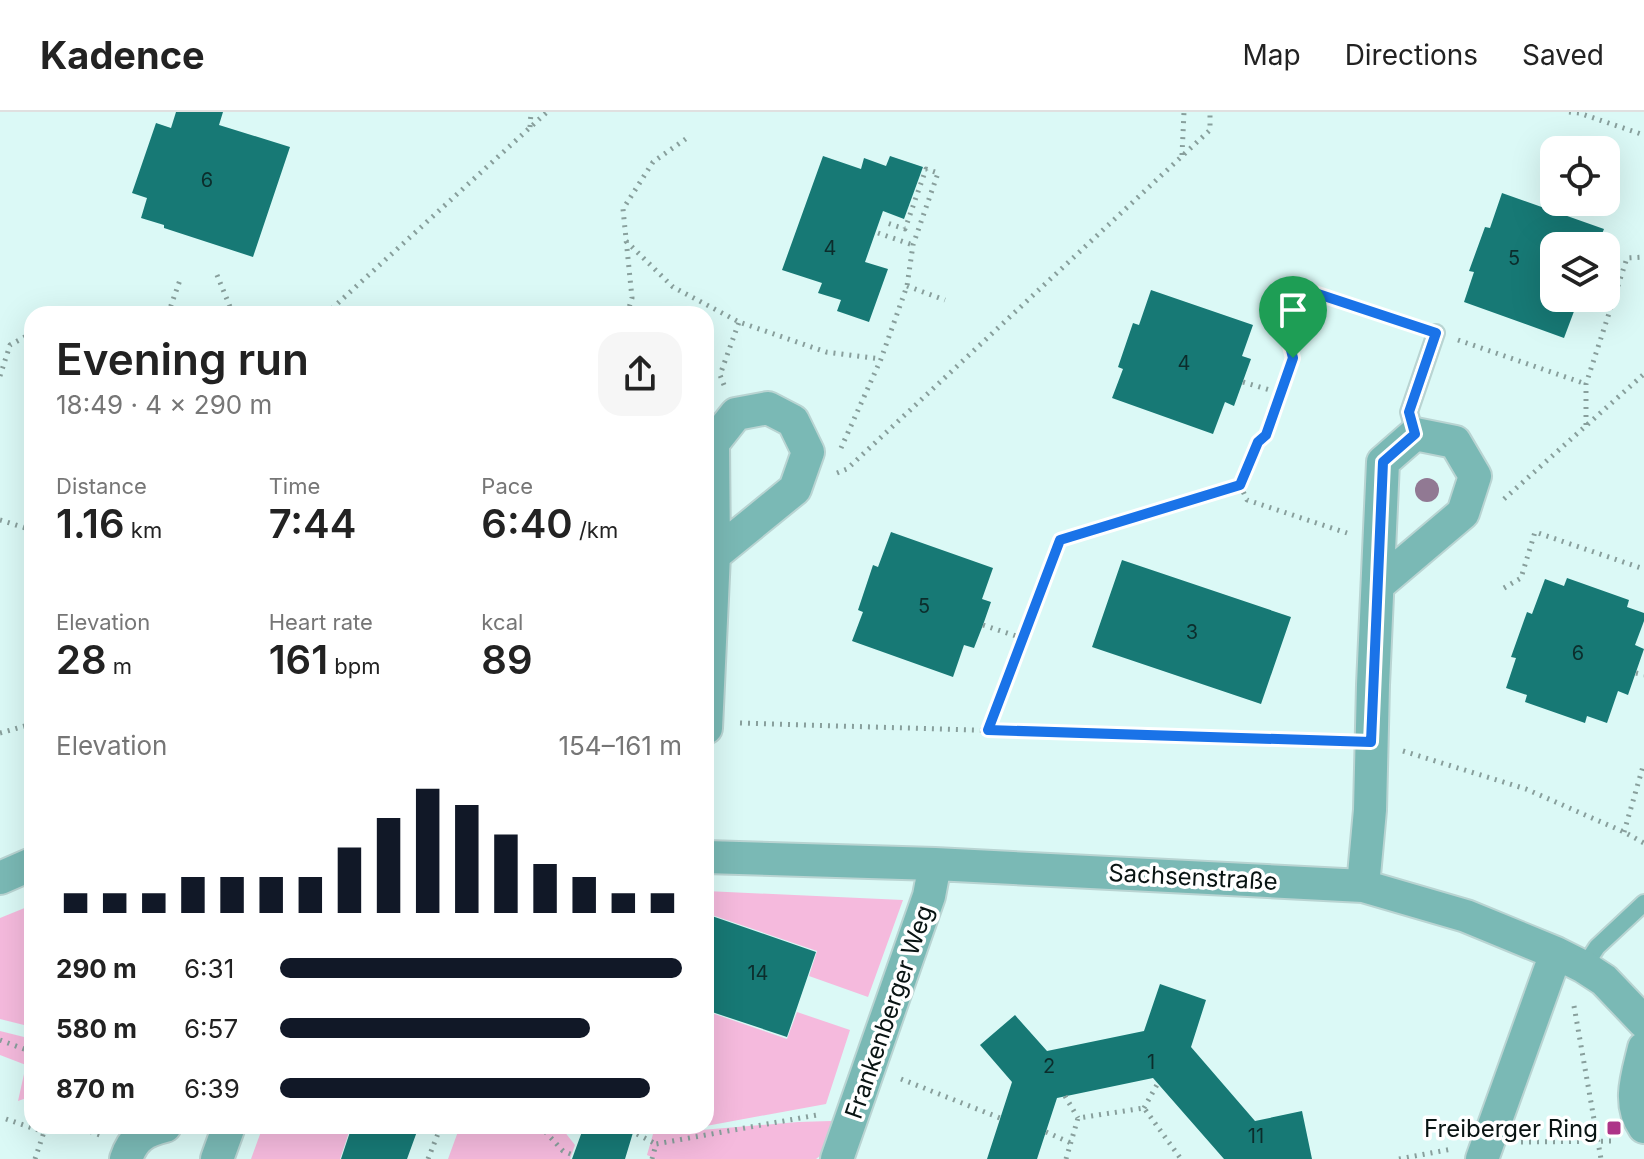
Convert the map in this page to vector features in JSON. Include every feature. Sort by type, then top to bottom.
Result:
[{"type":"street","points":[[714,442],[736,414],[768,408],[793,421],[808,452],[795,489],[714,555]]},
{"type":"street","points":[[1363,886],[1370,810],[1378,544],[1383,462],[1415,434],[1455,442],[1475,476],[1463,513],[1378,585]]},
{"type":"street","name":"Sachsenstraße","points":[[714,857],[935,864],[1363,886],[1466,916],[1570,960],[1604,980],[1644,1022]]},
{"type":"street","name":"Frankenberger Weg","points":[[837,1159],[929,896],[935,864]]},
{"type":"street","points":[[0,878],[24,868]]},
{"type":"street","points":[[1482,1159],[1570,960]]},
{"type":"street","points":[[1644,1048],[1634,1092],[1639,1120],[1644,1127]]},
{"type":"street","points":[[126,1159],[130,1146],[144,1134]]},
{"type":"street","points":[[217,1159],[226,1134]]},
{"type":"lane","points":[[1415,434],[1409,412],[1436,333]]},
{"type":"lane","points":[[1570,960],[1597,947],[1644,903]]},
{"type":"path","points":[[530,127],[531,112]]},
{"type":"path","points":[[335,306],[547,112]]},
{"type":"path","points":[[1182,157],[1184,112]]},
{"type":"path","points":[[833,464],[828,478],[847,469],[1182,157],[1210,130],[1210,112]]},
{"type":"path","points":[[1569,112],[1644,135]]},
{"type":"path","points":[[630,306],[632,298],[623,209],[653,162],[687,138]]},
{"type":"path","points":[[839,451],[881,359],[907,286],[913,245],[938,173],[926,169],[905,229],[887,223]]},
{"type":"path","points":[[878,233],[913,245]]},
{"type":"path","points":[[626,241],[673,287],[709,306]]},
{"type":"path","points":[[1620,278],[1627,258],[1644,257]]},
{"type":"path","points":[[217,275],[230,306]]},
{"type":"path","points":[[171,306],[180,280]]},
{"type":"path","points":[[907,286],[945,300]]},
{"type":"path","points":[[1378,544],[1247,500],[1240,485],[1258,442],[1266,435],[1293,358],[1290,346],[1312,292],[1586,384]]},
{"type":"path","points":[[714,309],[739,322],[826,352],[881,359]]},
{"type":"path","points":[[1586,427],[1586,384],[1609,312]]},
{"type":"path","points":[[736,414],[720,375],[739,322]]},
{"type":"path","points":[[0,376],[10,345],[24,337]]},
{"type":"path","points":[[1463,513],[1489,512],[1644,374]]},
{"type":"path","points":[[1243,382],[1280,393]]},
{"type":"path","points":[[988,730],[1060,540],[1240,485]]},
{"type":"path","points":[[0,520],[24,528]]},
{"type":"path","points":[[1504,588],[1521,578],[1535,532],[1644,569]]},
{"type":"path","points":[[983,625],[1022,638]]},
{"type":"path","points":[[1636,673],[1644,675]]},
{"type":"path","points":[[714,722],[1371,742],[1526,789],[1644,843]]},
{"type":"path","points":[[0,733],[24,726]]},
{"type":"path","points":[[1624,832],[1644,763]]},
{"type":"path","points":[[1570,960],[1574,1006],[1601,1159]]},
{"type":"path","points":[[0,1040],[24,1049]]},
{"type":"path","points":[[870,1067],[1000,1118]]},
{"type":"path","points":[[1144,1108],[1158,1083]]},
{"type":"path","points":[[1065,1096],[1078,1118],[1066,1159]]},
{"type":"path","points":[[714,1134],[856,1108]]},
{"type":"path","points":[[1078,1118],[1144,1108]]},
{"type":"path","points":[[1144,1108],[1181,1159]]},
{"type":"path","points":[[6,1119],[24,1124]]},
{"type":"path","points":[[1046,1132],[1071,1143]]},
{"type":"path","points":[[35,1159],[43,1134]]},
{"type":"path","points":[[428,1159],[438,1134]]},
{"type":"path","points":[[547,1134],[563,1151],[573,1155]]},
{"type":"path","points":[[637,1134],[656,1144],[712,1134]]},
{"type":"path","points":[[652,1159],[656,1144]]},
{"type":"shaded area","points":[[714,891],[903,900],[868,997],[809,976],[817,951],[714,916]]},
{"type":"shaded area","points":[[24,908],[24,1025],[0,1019],[0,918]]},
{"type":"shaded area","points":[[797,1012],[850,1030],[826,1104],[714,1125],[714,1014],[787,1039]]},
{"type":"shaded area","points":[[0,1031],[24,1037],[24,1064],[0,1055]]},
{"type":"shaded area","points":[[24,1074],[24,1099],[18,1101]]},
{"type":"shaded area","points":[[831,1121],[832,1147],[816,1159],[656,1159],[647,1155],[653,1134],[714,1134],[714,1129]]},
{"type":"shaded area","points":[[260,1134],[348,1134],[340,1159],[251,1159]]},
{"type":"shaded area","points":[[457,1134],[566,1134],[575,1145],[570,1159],[448,1159]]},
{"type":"building","points":[[176,112],[223,112],[219,125],[290,147],[253,257],[141,218],[147,198],[132,193],[156,123],[171,128]]},
{"type":"building","points":[[823,156],[861,169],[864,158],[886,166],[890,156],[923,167],[904,219],[883,211],[865,262],[888,269],[869,322],[837,311],[841,300],[818,293],[822,283],[782,270]]},
{"type":"building","points":[[1502,193],[1540,206],[1540,216],[1567,216],[1604,229],[1603,232],[1540,232],[1540,312],[1574,312],[1564,338],[1464,302],[1474,272],[1469,271],[1485,227],[1490,228]]},
{"type":"building","points":[[1151,290],[1253,325],[1242,356],[1251,359],[1234,406],[1225,402],[1213,434],[1112,398],[1123,369],[1118,367],[1133,323],[1139,325]]},
{"type":"building","points":[[891,532],[993,568],[982,599],[991,602],[983,625],[974,648],[964,645],[953,677],[852,641],[863,612],[858,610],[873,565],[878,567]]},
{"type":"building","points":[[1122,560],[1291,617],[1261,704],[1092,647]]},
{"type":"building","points":[[1567,578],[1629,600],[1627,607],[1644,613],[1635,645],[1644,649],[1628,695],[1618,691],[1607,723],[1587,716],[1585,723],[1525,702],[1527,695],[1506,688],[1516,658],[1511,657],[1527,612],[1532,614],[1545,579],[1564,586]]},
{"type":"building","points":[[714,917],[816,952],[787,1037],[714,1013]]},
{"type":"building","points":[[1160,984],[1206,1000],[1191,1047],[1255,1121],[1302,1111],[1312,1159],[1224,1159],[1153,1078],[1057,1098],[1037,1159],[987,1159],[1012,1082],[980,1045],[1015,1015],[1047,1051],[1144,1031]]},
{"type":"building","points":[[349,1134],[416,1134],[407,1159],[341,1159]]},
{"type":"building","points":[[581,1134],[633,1134],[625,1159],[572,1159]]},
{"type":"place","name":"Freiberger Ring","points":[[1614,1128]]},
{"type":"route","points":[[1312,292],[1436,333],[1409,412],[1415,434],[1383,462],[1371,742],[988,730],[1060,540],[1240,485],[1258,442],[1266,435],[1293,358],[1290,346],[1312,292]]}]
